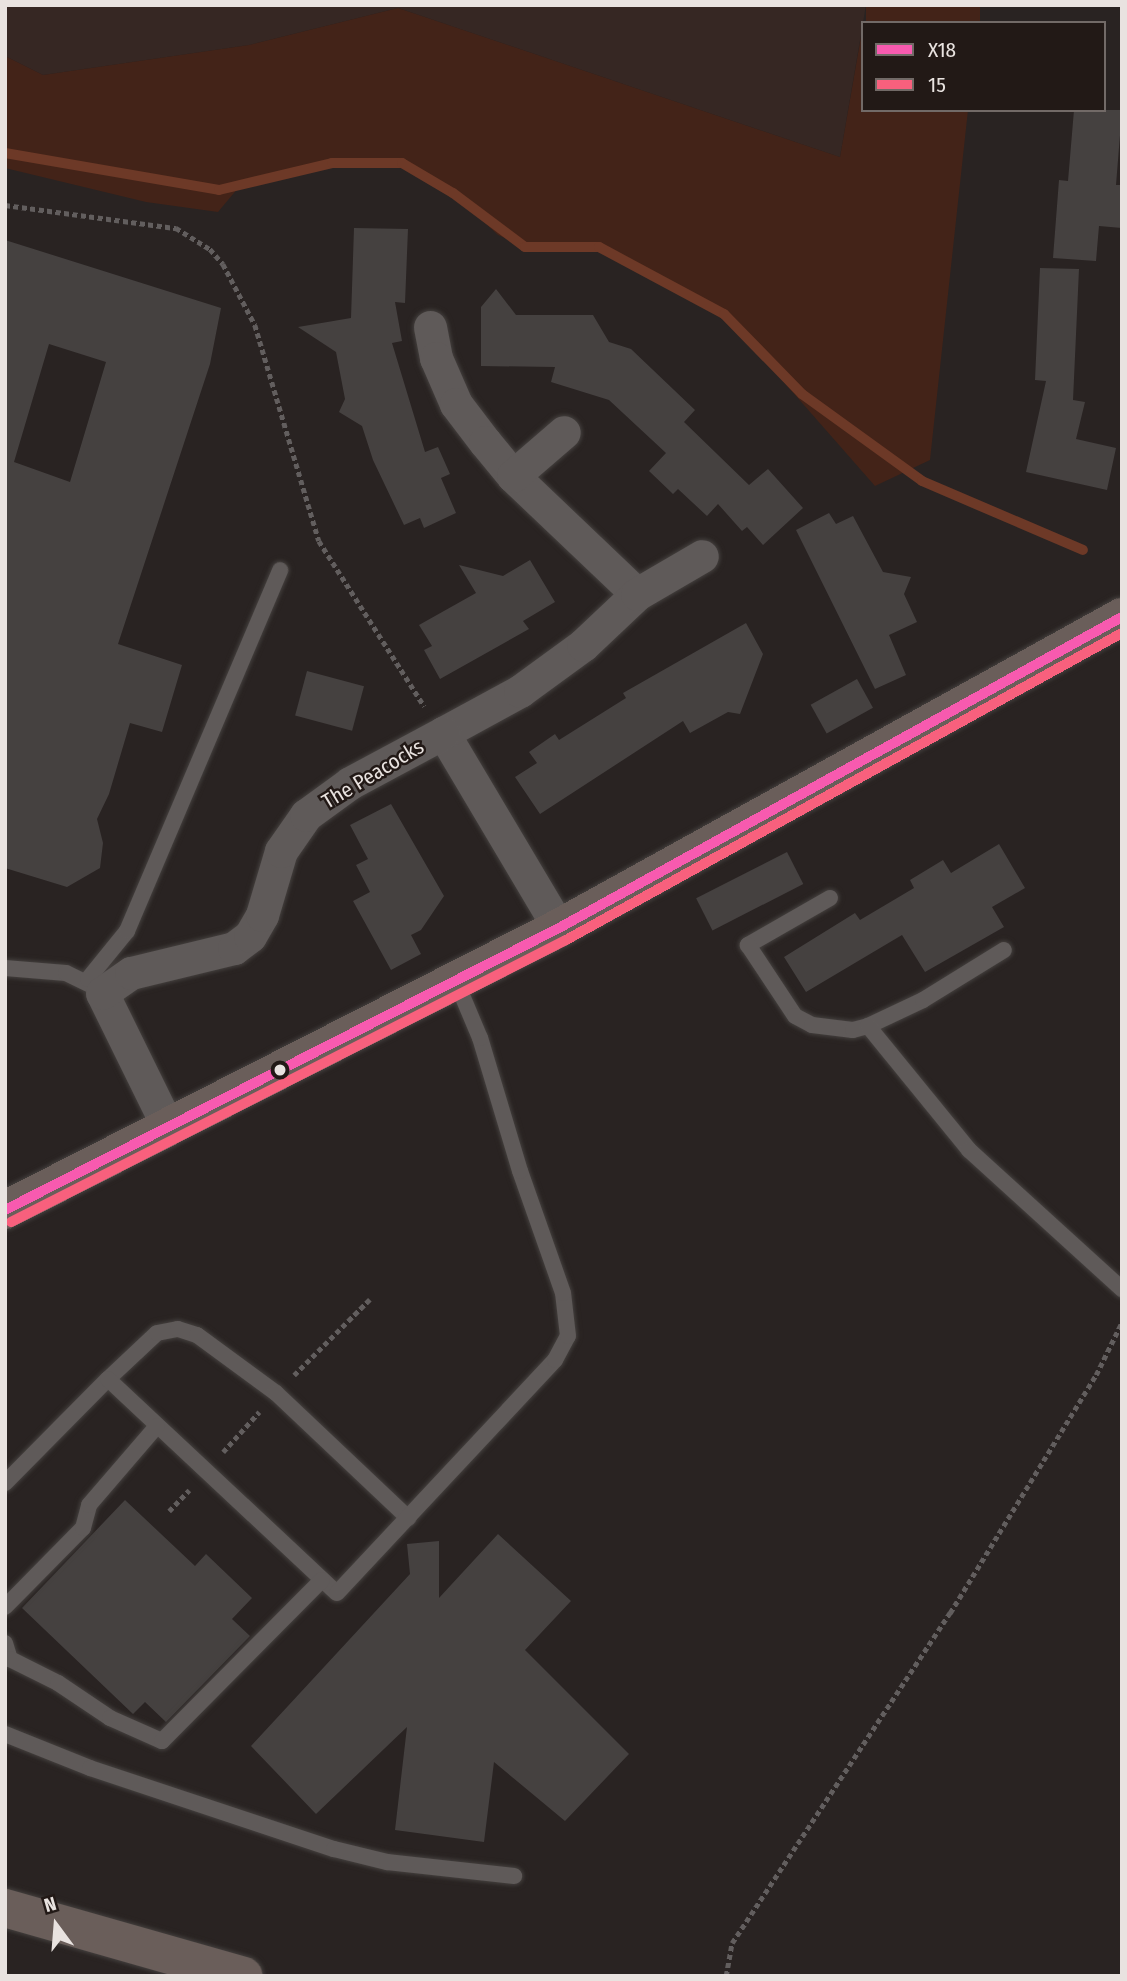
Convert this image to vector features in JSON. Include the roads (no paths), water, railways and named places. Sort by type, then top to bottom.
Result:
[{"type":"highway","points":[[5,1210],[559,928],[1122,617]]},
{"type":"highway","points":[[5,1908],[244,1976]]},
{"type":"street","points":[[430,327],[436,358],[456,404],[513,476],[637,594]]},
{"type":"street","points":[[513,476],[564,432]]},
{"type":"street","name":"The Peacocks","points":[[95,986],[131,973],[234,948],[250,936],[262,915],[281,851],[306,815],[350,783],[520,691],[583,645],[637,594],[702,556]]},
{"type":"street","name":"The Peacocks","points":[[443,733],[559,928]]},
{"type":"street","points":[[95,986],[168,1127]]},
{"type":"lane","points":[[5,968],[95,986],[127,930],[280,570]]},
{"type":"lane","points":[[830,898],[748,945],[795,1016],[823,1028],[868,1026],[923,1000],[1004,950]]},
{"type":"lane","points":[[108,1379],[337,1593],[555,1360],[568,1336],[563,1293],[520,1171],[480,1038],[456,981]]},
{"type":"lane","points":[[868,1026],[969,1150],[1122,1289]]},
{"type":"lane","points":[[5,1483],[157,1333],[178,1329],[197,1335],[276,1393],[408,1518]]},
{"type":"lane","points":[[5,1607],[7,1600],[83,1528],[89,1505],[157,1426]]},
{"type":"lane","points":[[5,1643],[10,1659],[110,1718],[163,1741],[322,1580]]},
{"type":"lane","points":[[5,1734],[90,1768],[334,1849],[387,1862],[514,1876]]},
{"type":"waterway","points":[[5,153],[219,190],[332,163],[402,163],[453,193],[525,247],[599,247],[724,314],[802,394],[922,481],[1083,550]]}]
